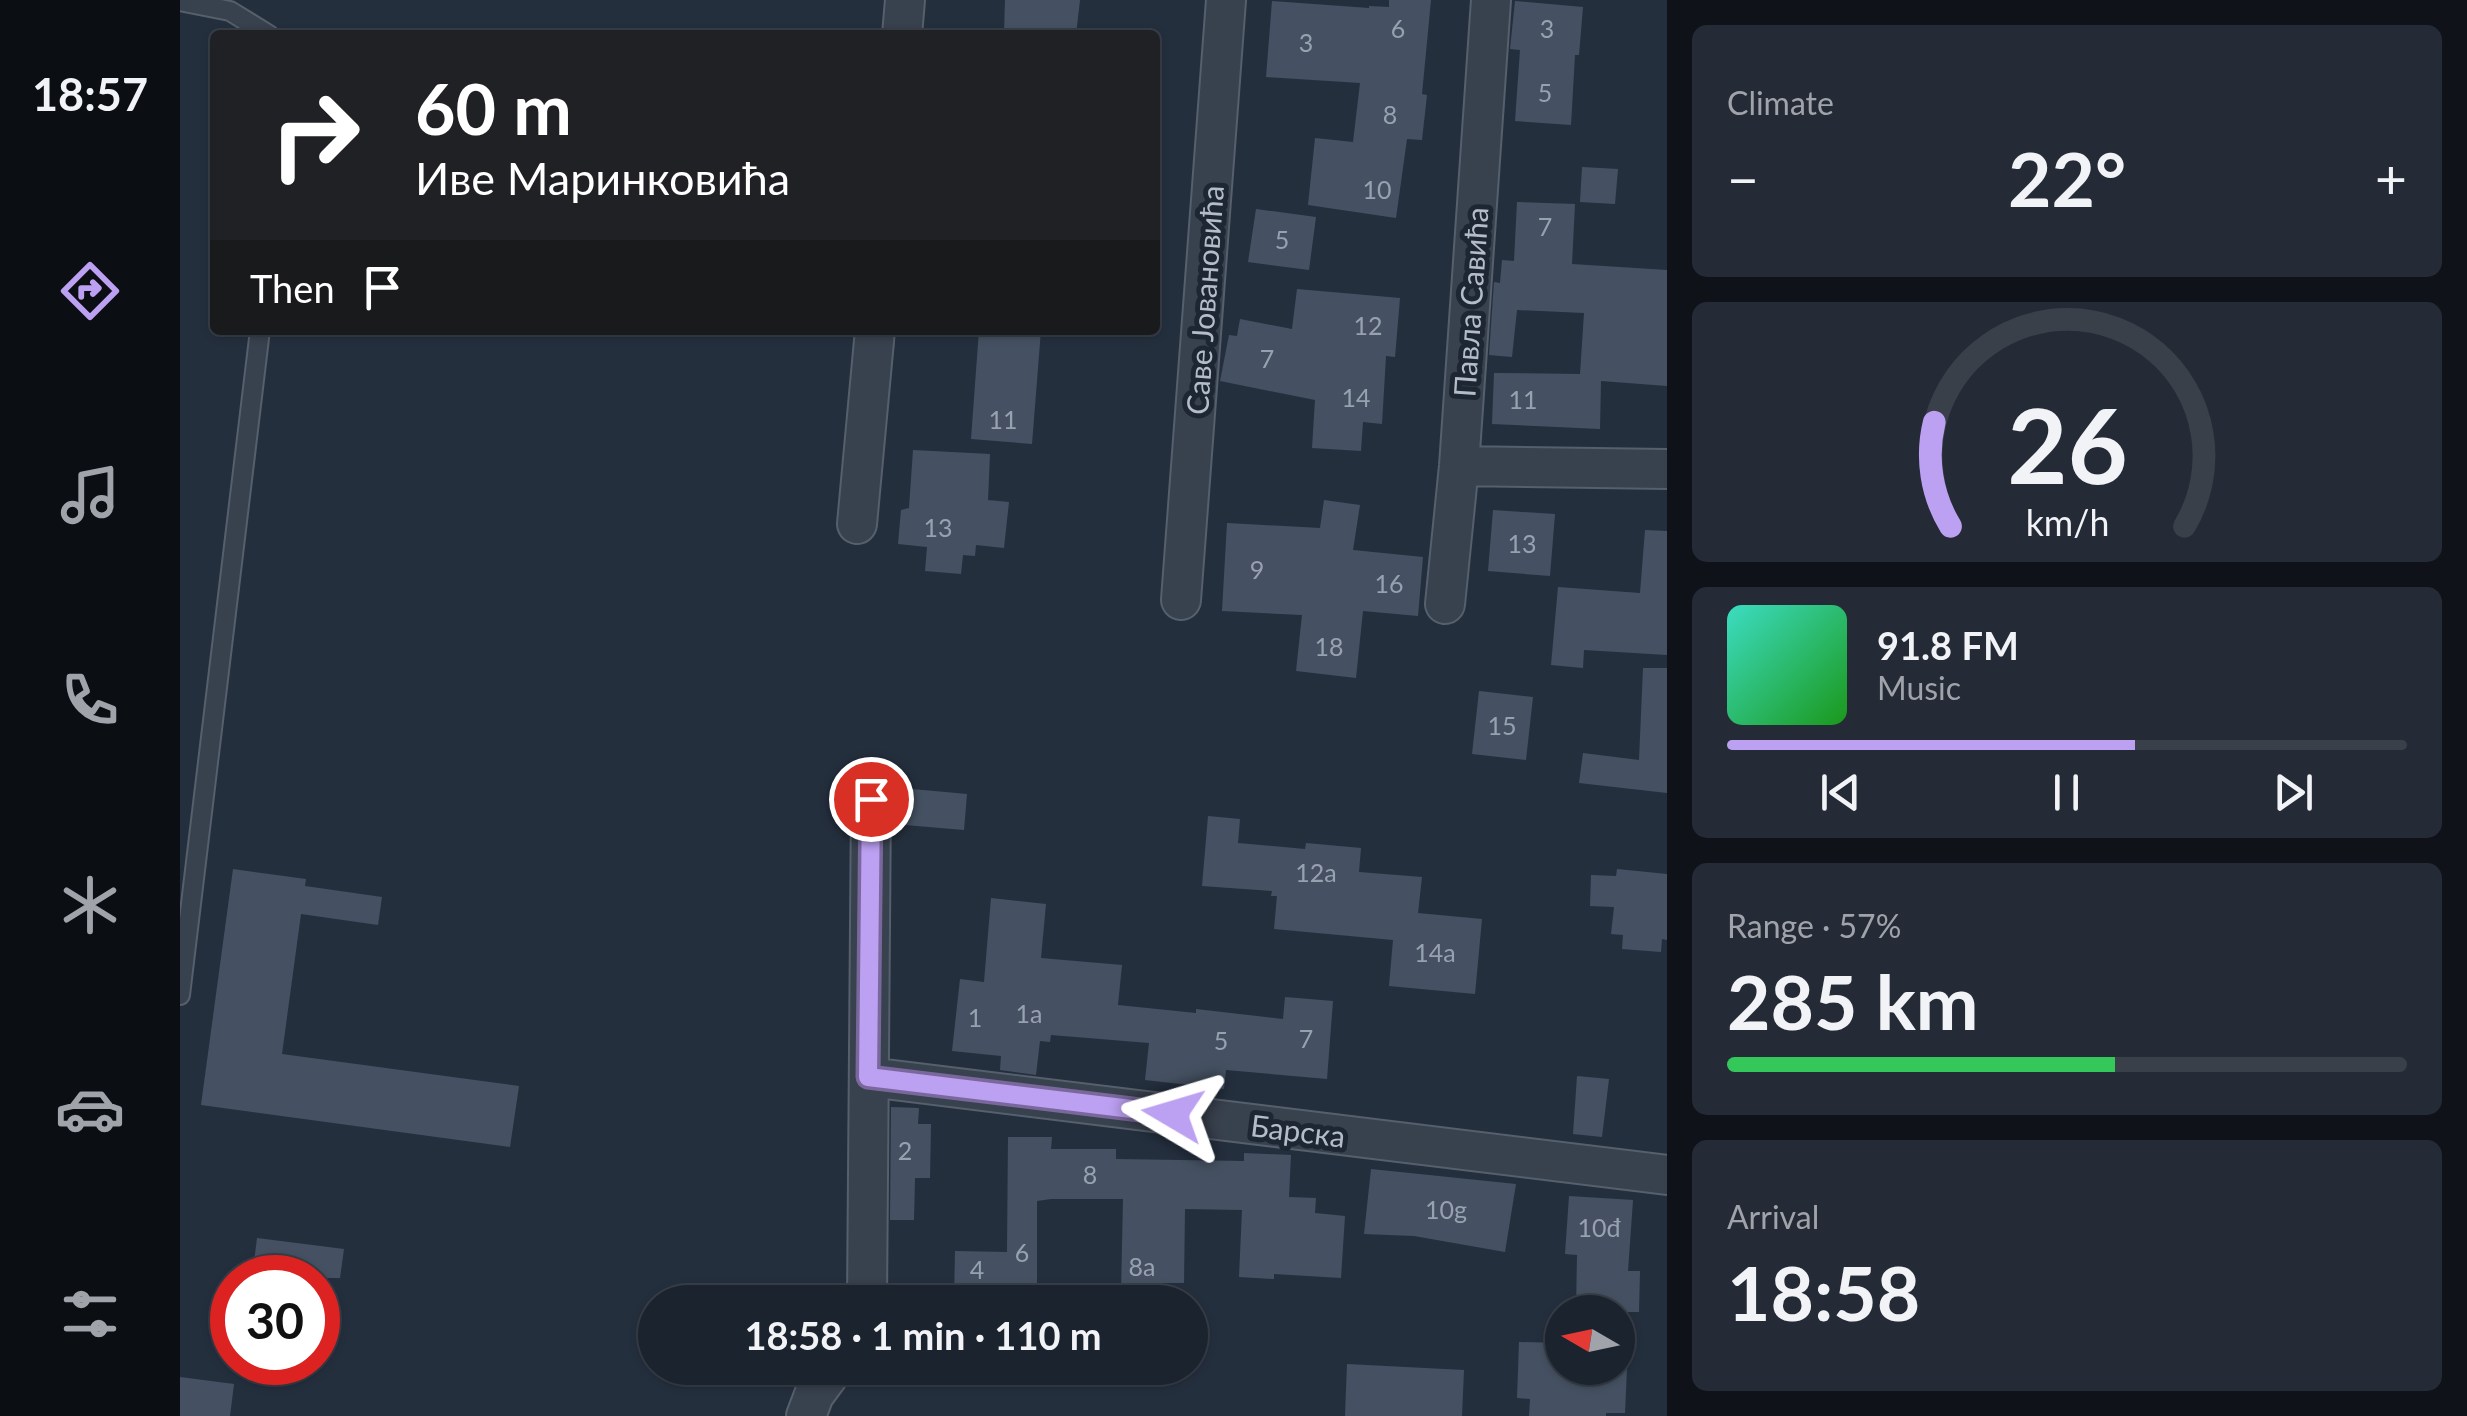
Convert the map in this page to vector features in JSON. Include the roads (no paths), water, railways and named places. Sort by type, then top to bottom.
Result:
[{"type":"street","points":[[902,30],[905,0]]},
{"type":"street","name":"Саве Јовановића","points":[[1182,600],[1226,0]]},
{"type":"street","name":"Павла Савића","points":[[1445,604],[1459,466],[1490,0]]},
{"type":"street","points":[[857,524],[874,335]]},
{"type":"street","points":[[1459,466],[1667,469]]},
{"type":"street","points":[[867,1285],[871,799]]},
{"type":"street","name":"Барска","points":[[868,1077],[1667,1175]]},
{"type":"street","points":[[806,1416],[821,1385]]},
{"type":"lane","points":[[180,2],[230,11],[262,30]]},
{"type":"lane","points":[[180,995],[259,335]]}]
